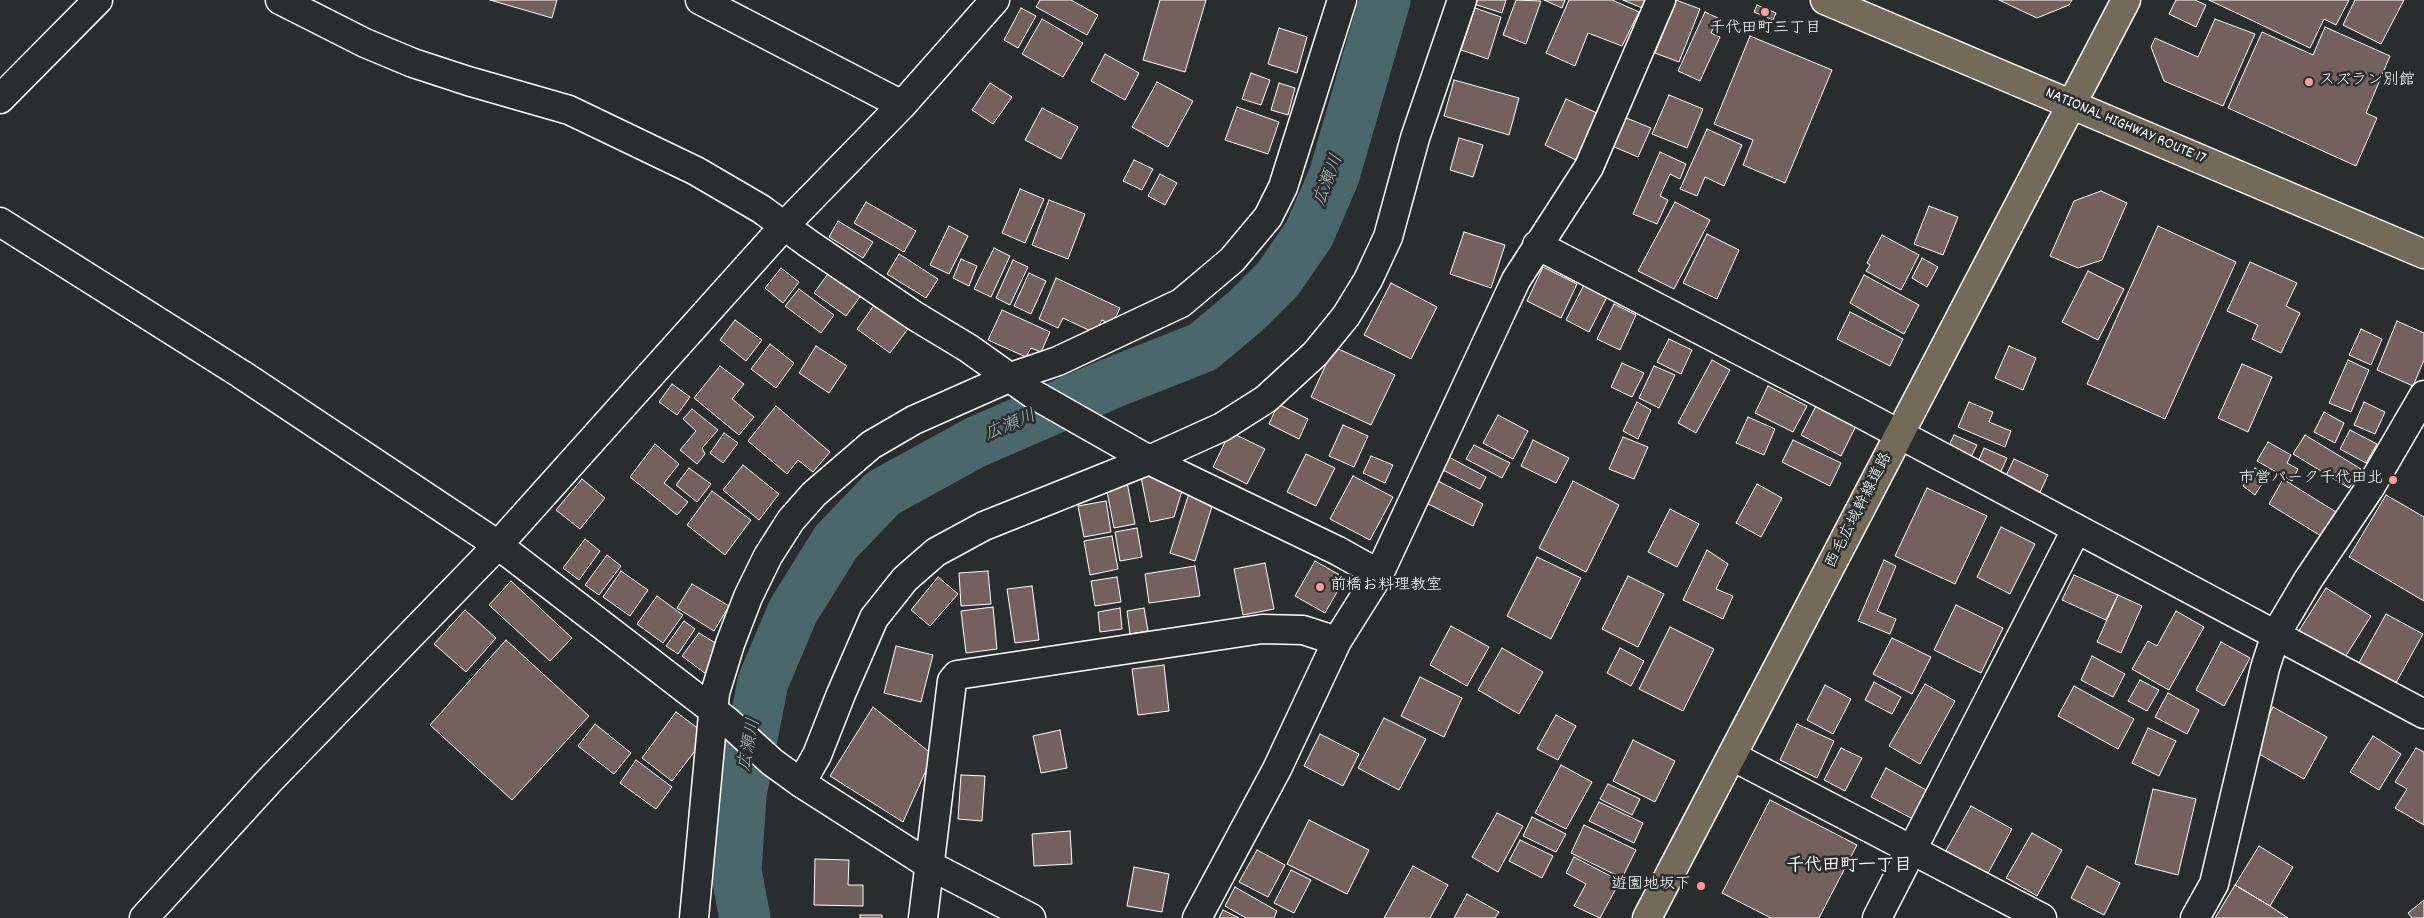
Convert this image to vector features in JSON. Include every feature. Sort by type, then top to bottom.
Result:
[{"type":"main road","name":"NATIONAL HIGHWAY ROUTE 17","points":[[1825,0],[2424,254]]},
{"type":"main road","name":"西毛広域幹線道路","points":[[1647,918],[2126,0]]},
{"type":"street","points":[[0,99],[98,0]]},
{"type":"street","points":[[280,0],[364,42],[413,63],[569,110],[696,172],[785,226],[915,316],[1011,377],[1033,394],[1149,460],[1338,551],[1379,574]]},
{"type":"street","points":[[700,0],[902,105]]},
{"type":"street","points":[[144,918],[269,781],[498,545],[785,226],[902,105],[995,0]]},
{"type":"street","points":[[694,918],[720,716],[715,692],[730,644],[748,597],[768,556],[791,520],[814,494],[871,445],[914,420],[1011,377],[1058,361],[1181,303],[1214,276],[1247,244],[1268,217],[1283,187],[1342,0]]},
{"type":"street","points":[[801,783],[817,755],[874,618],[905,579],[936,552],[984,526],[1149,460],[1222,427],[1266,399],[1315,354],[1346,316],[1368,280],[1388,237],[1415,138],[1462,0]]},
{"type":"street","points":[[1196,918],[1277,769],[1337,641],[1379,574],[1516,280],[1589,167],[1661,0]]},
{"type":"street","points":[[0,222],[241,374],[498,545],[720,716],[772,762],[801,783],[931,866],[1031,918]]},
{"type":"street","points":[[1537,245],[2276,634],[2424,714]]},
{"type":"street","points":[[2195,918],[2214,884],[2265,668],[2276,634],[2308,580],[2371,486],[2424,394]]},
{"type":"street","points":[[1877,918],[2076,530]]},
{"type":"street","points":[[923,918],[931,866],[952,681],[957,675],[1262,629],[1303,630],[1337,641]]},
{"type":"street","points":[[1732,756],[1912,848],[2042,918]]},
{"type":"building","points":[[490,0],[557,0],[552,18]]},
{"type":"building","points":[[1040,0],[1071,0],[1098,15],[1087,35],[1036,7]]},
{"type":"building","points":[[1160,0],[1206,0],[1185,72],[1143,60]]},
{"type":"building","points":[[1475,0],[1506,0],[1502,13],[1474,4]]},
{"type":"building","points":[[1516,0],[1541,1],[1526,44],[1503,35]]},
{"type":"building","points":[[1544,0],[1565,0],[1562,8]]},
{"type":"building","points":[[1569,0],[1612,0],[1639,12],[1622,46],[1588,33],[1575,66],[1546,53]]},
{"type":"building","points":[[1623,0],[1645,0],[1642,8]]},
{"type":"building","points":[[1676,0],[1700,9],[1679,62],[1655,53]]},
{"type":"building","points":[[1999,0],[2072,0],[2069,5],[2037,18]]},
{"type":"building","points":[[2176,0],[2195,0],[2206,5],[2196,27],[2169,14]]},
{"type":"building","points":[[2209,0],[2349,0],[2336,25],[2324,19],[2310,48]]},
{"type":"building","points":[[2355,0],[2404,0],[2381,44],[2343,25]]},
{"type":"building","points":[[1757,5],[1776,13],[1773,20],[1754,12]]},
{"type":"building","points":[[1021,8],[1036,16],[1018,48],[1004,40]]},
{"type":"building","points":[[1475,8],[1501,17],[1488,59],[1461,50]]},
{"type":"building","points":[[1705,12],[1718,18],[1711,33],[1720,37],[1700,81],[1678,71]]},
{"type":"building","points":[[1042,19],[1083,43],[1063,77],[1022,54]]},
{"type":"building","points":[[2215,19],[2255,34],[2223,106],[2164,81],[2151,47],[2155,38],[2198,57]]},
{"type":"building","name":"スズラン別館","points":[[2325,27],[2390,56],[2366,113],[2377,118],[2356,166],[2228,108],[2262,32],[2313,55]]},
{"type":"building","points":[[1279,28],[1307,37],[1297,73],[1268,64]]},
{"type":"building","points":[[1750,36],[1832,70],[1785,183],[1743,165],[1753,140],[1714,124]]},
{"type":"building","points":[[1105,54],[1139,73],[1125,100],[1091,81]]},
{"type":"building","points":[[1251,73],[1270,80],[1261,105],[1242,99]]},
{"type":"building","points":[[1454,80],[1519,98],[1509,135],[1444,116]]},
{"type":"building","points":[[1157,82],[1193,101],[1168,147],[1132,127]]},
{"type":"building","points":[[990,83],[1012,97],[993,124],[972,110]]},
{"type":"building","points":[[1279,83],[1295,88],[1288,115],[1271,110]]},
{"type":"building","points":[[1669,95],[1703,109],[1687,148],[1652,134]]},
{"type":"building","points":[[1566,99],[1597,113],[1576,160],[1545,145]]},
{"type":"building","points":[[1237,107],[1279,122],[1268,154],[1225,140]]},
{"type":"building","points":[[1042,108],[1078,127],[1061,159],[1025,140]]},
{"type":"building","points":[[1624,117],[1651,128],[1638,157],[1612,146]]},
{"type":"building","points":[[1707,129],[1742,145],[1724,186],[1705,177],[1697,196],[1680,189]]},
{"type":"building","points":[[1459,138],[1483,145],[1473,177],[1450,170]]},
{"type":"building","points":[[1660,152],[1686,164],[1680,179],[1670,174],[1660,196],[1668,200],[1657,224],[1633,214]]},
{"type":"building","points":[[1134,160],[1153,169],[1142,190],[1123,181]]},
{"type":"building","points":[[1160,174],[1177,183],[1165,205],[1148,196]]},
{"type":"building","points":[[1020,189],[1044,199],[1025,243],[1002,233]]},
{"type":"building","points":[[2101,191],[2127,203],[2102,260],[2078,268],[2050,256],[2074,201]]},
{"type":"building","points":[[1049,200],[1085,214],[1068,259],[1032,245]]},
{"type":"building","points":[[866,202],[916,231],[904,252],[854,223]]},
{"type":"building","points":[[1675,202],[1710,220],[1674,289],[1638,271]]},
{"type":"building","points":[[1929,206],[1958,217],[1943,255],[1914,244]]},
{"type":"building","points":[[838,221],[873,242],[863,258],[829,237]]},
{"type":"building","points":[[949,226],[968,236],[949,274],[930,265]]},
{"type":"building","points":[[2158,226],[2236,262],[2165,419],[2087,384]]},
{"type":"building","points":[[1464,232],[1505,245],[1491,288],[1450,274]]},
{"type":"building","points":[[1707,234],[1739,250],[1717,299],[1683,283]]},
{"type":"building","points":[[1882,235],[1919,255],[1901,290],[1866,271],[1870,265],[1867,263]]},
{"type":"building","points":[[994,248],[1010,256],[991,297],[974,289]]},
{"type":"building","points":[[899,254],[938,279],[926,298],[887,274]]},
{"type":"building","points":[[1922,258],[1938,267],[1927,287],[1912,278]]},
{"type":"building","points":[[961,259],[977,266],[969,286],[953,278]]},
{"type":"building","points":[[1013,260],[1028,267],[1010,305],[996,298]]},
{"type":"building","points":[[2250,262],[2297,283],[2286,306],[2300,313],[2281,353],[2252,339],[2258,325],[2227,311]]},
{"type":"building","points":[[1543,267],[1577,284],[1561,318],[1527,301]]},
{"type":"building","points":[[781,268],[799,282],[783,303],[765,288]]},
{"type":"building","points":[[830,271],[862,294],[846,316],[814,293]]},
{"type":"building","points":[[2088,271],[2124,289],[2098,340],[2062,322]]},
{"type":"building","points":[[1029,273],[1046,281],[1031,314],[1014,306]]},
{"type":"building","points":[[1864,275],[1919,305],[1904,334],[1850,303]]},
{"type":"building","points":[[1056,278],[1120,308],[1112,325],[1102,320],[1095,333],[1063,318],[1058,328],[1039,319]]},
{"type":"building","points":[[1391,283],[1437,307],[1411,359],[1364,335]]},
{"type":"building","points":[[1584,285],[1607,297],[1589,332],[1566,320]]},
{"type":"building","points":[[799,289],[834,315],[821,333],[785,306]]},
{"type":"building","points":[[880,297],[913,322],[890,353],[857,329]]},
{"type":"building","points":[[1614,304],[1636,315],[1620,350],[1597,339]]},
{"type":"building","points":[[1002,310],[1050,332],[1041,352],[1031,348],[1026,357],[988,340]]},
{"type":"building","points":[[1850,312],[1903,339],[1890,366],[1837,339]]},
{"type":"building","points":[[735,320],[762,340],[746,361],[720,340]]},
{"type":"building","points":[[2397,321],[2424,333],[2424,360],[2413,386],[2377,370]]},
{"type":"building","points":[[2361,329],[2382,339],[2371,365],[2349,355]]},
{"type":"building","points":[[1669,339],[1692,350],[1681,374],[1657,362]]},
{"type":"building","points":[[770,344],[794,363],[776,388],[751,369]]},
{"type":"building","points":[[816,346],[847,366],[829,393],[799,373]]},
{"type":"building","points":[[2009,346],[2036,358],[2023,390],[1995,378]]},
{"type":"building","points":[[1334,347],[1395,375],[1371,425],[1311,397]]},
{"type":"building","points":[[1712,360],[1730,370],[1696,433],[1678,423]]},
{"type":"building","points":[[2348,360],[2369,370],[2351,412],[2329,403]]},
{"type":"building","points":[[1622,363],[1644,373],[1632,397],[1611,387]]},
{"type":"building","points":[[2242,364],[2272,377],[2248,432],[2218,418]]},
{"type":"building","points":[[720,366],[744,384],[732,399],[754,417],[739,435],[694,398]]},
{"type":"building","points":[[1654,366],[1675,375],[1659,408],[1639,398]]},
{"type":"building","points":[[672,384],[690,397],[677,415],[659,402]]},
{"type":"building","points":[[1768,386],[1807,406],[1793,432],[1755,413]]},
{"type":"building","points":[[1637,402],[1651,410],[1638,439],[1623,431]]},
{"type":"building","points":[[1969,402],[1993,412],[1989,422],[2011,431],[2005,447],[1958,427]]},
{"type":"building","points":[[2364,402],[2385,412],[2375,434],[2354,425]]},
{"type":"building","points":[[1278,404],[1308,419],[1299,439],[1269,424]]},
{"type":"building","points":[[776,406],[830,452],[813,472],[798,460],[787,474],[748,441]]},
{"type":"building","points":[[1816,406],[1856,426],[1841,456],[1801,435]]},
{"type":"building","points":[[692,409],[718,430],[702,448],[705,454],[697,464],[680,450],[696,431],[683,419]]},
{"type":"building","points":[[2324,412],[2344,423],[2335,443],[2314,432]]},
{"type":"building","points":[[1498,415],[1528,431],[1513,459],[1483,443]]},
{"type":"building","points":[[1748,417],[1775,429],[1764,455],[1736,443]]},
{"type":"building","points":[[1343,425],[1368,436],[1354,467],[1329,456]]},
{"type":"building","points":[[2350,430],[2377,444],[2366,463],[2340,449]]},
{"type":"building","points":[[1230,432],[1265,449],[1247,484],[1213,467]]},
{"type":"building","points":[[724,433],[738,443],[723,463],[710,453]]},
{"type":"building","points":[[1954,435],[1977,445],[1967,465],[1945,454]]},
{"type":"building","points":[[2305,435],[2361,469],[2349,488],[2293,454]]},
{"type":"building","points":[[1623,437],[1648,447],[1634,479],[1609,469]]},
{"type":"building","points":[[1533,440],[1569,458],[1556,483],[1521,466]]},
{"type":"building","points":[[1793,440],[1841,463],[1830,486],[1782,462]]},
{"type":"building","points":[[2268,442],[2291,455],[2287,463],[2298,469],[2292,481],[2257,461]]},
{"type":"building","points":[[655,444],[679,464],[664,483],[688,502],[677,515],[630,477]]},
{"type":"building","points":[[1474,445],[1510,463],[1502,478],[1466,459]]},
{"type":"building","points":[[1984,448],[2007,458],[1996,482],[1974,471]]},
{"type":"building","points":[[1306,454],[1335,468],[1316,506],[1287,492]]},
{"type":"building","points":[[1371,456],[1393,465],[1385,483],[1363,473]]},
{"type":"building","points":[[1447,456],[1486,477],[1480,489],[1441,469]]},
{"type":"building","points":[[2014,459],[2048,475],[2035,503],[2001,486]]},
{"type":"building","points":[[743,465],[779,494],[759,520],[723,490]]},
{"type":"building","points":[[689,468],[711,484],[697,502],[676,485]]},
{"type":"building","points":[[2255,468],[2267,476],[2255,495],[2243,486]]},
{"type":"building","points":[[1156,471],[1184,484],[1174,517],[1150,522],[1141,477]]},
{"type":"building","points":[[1353,476],[1393,497],[1370,540],[1330,519]]},
{"type":"building","points":[[582,479],[605,498],[580,529],[556,510]]},
{"type":"building","points":[[2283,479],[2336,512],[2321,536],[2269,504]]},
{"type":"building","points":[[1436,480],[1483,504],[1473,526],[1424,502]]},
{"type":"building","points":[[1573,481],[1619,505],[1586,572],[1539,548]]},
{"type":"building","points":[[1127,482],[1135,524],[1114,528],[1106,486]]},
{"type":"building","points":[[1757,484],[1782,498],[1761,537],[1736,523]]},
{"type":"building","points":[[1927,488],[1987,516],[1955,584],[1895,556]]},
{"type":"building","points":[[712,491],[751,520],[725,555],[687,525]]},
{"type":"building","points":[[1189,493],[1214,500],[1195,561],[1170,553]]},
{"type":"building","points":[[2386,495],[2424,517],[2424,601],[2349,557]]},
{"type":"building","points":[[1106,501],[1111,532],[1084,537],[1078,506]]},
{"type":"building","points":[[1670,509],[1699,524],[1677,567],[1648,552]]},
{"type":"building","points":[[2001,527],[2035,544],[2010,594],[1977,577]]},
{"type":"building","points":[[1137,528],[1142,557],[1120,561],[1115,532]]},
{"type":"building","points":[[1112,536],[1118,569],[1090,575],[1084,541]]},
{"type":"building","points":[[585,539],[600,551],[579,580],[563,568]]},
{"type":"building","points":[[1707,550],[1728,564],[1716,589],[1733,596],[1723,619],[1683,600]]},
{"type":"building","points":[[607,555],[621,566],[599,595],[585,585]]},
{"type":"building","points":[[1537,557],[1581,578],[1551,639],[1507,616]]},
{"type":"building","points":[[1884,560],[1896,566],[1877,611],[1896,619],[1890,634],[1858,621]]},
{"type":"building","name":"前橋お料理教室","points":[[1315,561],[1345,578],[1325,613],[1295,596]]},
{"type":"building","points":[[1265,563],[1274,609],[1243,615],[1234,569]]},
{"type":"building","points":[[1195,566],[1200,596],[1149,603],[1145,574]]},
{"type":"building","points":[[621,571],[648,590],[630,616],[603,597]]},
{"type":"building","points":[[988,571],[991,604],[961,606],[959,573]]},
{"type":"building","points":[[2074,575],[2118,595],[2106,620],[2062,600]]},
{"type":"building","points":[[1628,576],[1664,594],[1638,647],[1602,629]]},
{"type":"building","points":[[938,577],[958,594],[930,626],[911,610]]},
{"type":"building","points":[[1117,577],[1121,602],[1095,606],[1091,581]]},
{"type":"building","points":[[511,581],[572,638],[550,661],[489,605]]},
{"type":"building","points":[[692,584],[729,606],[714,631],[677,608]]},
{"type":"building","points":[[1032,586],[1039,640],[1015,643],[1007,589]]},
{"type":"building","points":[[2326,588],[2371,616],[2340,665],[2295,637]]},
{"type":"building","points":[[2118,595],[2142,606],[2121,653],[2097,642]]},
{"type":"building","points":[[657,596],[683,615],[663,643],[637,624]]},
{"type":"building","points":[[1956,605],[2003,628],[1981,673],[1934,650]]},
{"type":"building","points":[[993,607],[997,649],[966,653],[961,611]]},
{"type":"building","points":[[1120,608],[1122,629],[1100,632],[1098,612]]},
{"type":"building","points":[[1144,608],[1148,631],[1130,634],[1127,611]]},
{"type":"building","points":[[465,610],[496,638],[466,672],[434,644]]},
{"type":"building","points":[[2176,611],[2204,627],[2169,690],[2132,669],[2148,641],[2157,646]]},
{"type":"building","points":[[2386,614],[2423,634],[2392,690],[2355,670]]},
{"type":"building","points":[[684,621],[695,629],[678,654],[666,646]]},
{"type":"building","points":[[1451,626],[1489,647],[1467,686],[1430,665]]},
{"type":"building","points":[[1670,627],[1714,649],[1683,711],[1639,689]]},
{"type":"building","points":[[699,633],[722,647],[706,674],[682,656]]},
{"type":"building","points":[[1892,638],[1931,657],[1912,694],[1873,674]]},
{"type":"building","points":[[506,640],[589,716],[512,800],[430,725]]},
{"type":"building","points":[[2221,642],[2250,658],[2224,706],[2196,690]]},
{"type":"building","points":[[896,646],[933,655],[921,702],[884,693]]},
{"type":"building","points":[[1502,648],[1543,672],[1519,714],[1478,690]]},
{"type":"building","points":[[1620,648],[1644,661],[1631,686],[1607,673]]},
{"type":"building","points":[[2092,656],[2125,674],[2113,697],[2081,680]]},
{"type":"building","points":[[1164,665],[1169,711],[1138,715],[1132,669]]},
{"type":"building","points":[[1420,677],[1462,698],[1444,737],[1401,716]]},
{"type":"building","points":[[2140,680],[2159,690],[2147,711],[2128,701]]},
{"type":"building","points":[[1874,682],[1901,697],[1892,714],[1865,700]]},
{"type":"building","points":[[1925,684],[1955,701],[1920,764],[1889,746]]},
{"type":"building","points":[[1825,685],[1851,699],[1833,734],[1807,720]]},
{"type":"building","points":[[2074,686],[2134,719],[2118,749],[2058,716]]},
{"type":"building","points":[[2168,693],[2199,710],[2187,734],[2155,717]]},
{"type":"building","points":[[873,707],[933,755],[903,822],[830,776]]},
{"type":"building","points":[[2273,707],[2327,737],[2304,779],[2250,749]]},
{"type":"building","points":[[676,712],[707,735],[672,781],[642,758]]},
{"type":"building","points":[[1556,715],[1576,726],[1558,760],[1537,749]]},
{"type":"building","points":[[1384,718],[1426,739],[1399,790],[1358,768]]},
{"type":"building","points":[[595,724],[631,753],[614,774],[578,746]]},
{"type":"building","points":[[1797,724],[1834,741],[1817,778],[1780,760]]},
{"type":"building","points":[[2148,728],[2176,741],[2159,776],[2132,763]]},
{"type":"building","points":[[1060,730],[1067,768],[1041,773],[1033,736]]},
{"type":"building","points":[[1320,734],[1359,754],[1343,786],[1304,766]]},
{"type":"building","points":[[2373,736],[2401,754],[2379,790],[2350,772]]},
{"type":"building","points":[[1633,740],[1675,761],[1655,802],[1613,781]]},
{"type":"building","points":[[1841,748],[1862,758],[1845,791],[1824,780]]},
{"type":"building","points":[[2416,748],[2424,752],[2424,825],[2395,808],[2407,789],[2395,782]]},
{"type":"building","points":[[636,760],[672,787],[656,809],[620,783]]},
{"type":"building","points":[[1561,765],[1592,782],[1566,829],[1535,813]]},
{"type":"building","points":[[1886,768],[1928,791],[1913,819],[1871,797]]},
{"type":"building","points":[[961,775],[985,776],[982,821],[958,819]]},
{"type":"building","points":[[1608,784],[1640,799],[1632,815],[1600,799]]},
{"type":"building","points":[[2153,789],[2196,799],[2178,875],[2135,864]]},
{"type":"building","points":[[1770,800],[1857,845],[1819,918],[1771,918],[1722,893]]},
{"type":"building","points":[[1599,802],[1643,823],[1634,843],[1589,821]]},
{"type":"building","points":[[1971,806],[2012,829],[1986,877],[1944,854]]},
{"type":"building","points":[[1497,813],[1523,826],[1498,872],[1472,857]]},
{"type":"building","points":[[1532,817],[1566,834],[1556,852],[1523,836]]},
{"type":"building","points":[[1309,820],[1369,850],[1347,894],[1287,864]]},
{"type":"building","points":[[1584,825],[1636,850],[1622,878],[1571,853]]},
{"type":"building","points":[[1070,831],[1072,864],[1034,866],[1032,834]]},
{"type":"building","points":[[2032,833],[2062,850],[2037,896],[2006,878]]},
{"type":"building","points":[[1520,840],[1553,856],[1542,878],[1509,861]]},
{"type":"building","points":[[2259,846],[2293,867],[2270,906],[2235,885]]},
{"type":"building","points":[[1257,850],[1285,865],[1268,897],[1239,882]]},
{"type":"building","points":[[1574,857],[1620,881],[1600,918],[1574,906],[1586,884],[1566,873]]},
{"type":"building","points":[[815,859],[849,860],[848,885],[863,885],[863,906],[814,905]]},
{"type":"building","points":[[1413,866],[1448,885],[1430,918],[1384,918]]},
{"type":"building","points":[[2087,866],[2120,883],[2104,915],[2071,898]]},
{"type":"building","points":[[1134,867],[1169,874],[1162,912],[1127,906]]},
{"type":"building","points":[[1291,870],[1311,880],[1294,913],[1274,903]]},
{"type":"building","points":[[2235,885],[2270,906],[2288,918],[2215,918]]},
{"type":"building","points":[[1235,887],[1277,911],[1274,918],[1246,918],[1225,906]]},
{"type":"building","points":[[1467,894],[1499,912],[1495,918],[1454,918]]},
{"type":"building","points":[[2424,900],[2424,918],[2412,918],[2408,913]]},
{"type":"building","points":[[1223,910],[1239,918],[1219,918]]},
{"type":"building","points":[[860,915],[882,915],[882,918],[860,918]]},
{"type":"waterway","name":"広瀬川","points":[[745,918],[736,871],[741,795],[763,682],[793,611],[836,542],[883,493],[976,442],[1112,383],[1203,347],[1247,310],[1278,279],[1309,234],[1334,176],[1385,0]]},
{"type":"place","name":"千代田町三丁目","points":[[1765,12]]},
{"type":"place","name":"スズラン別館","points":[[2309,82]]},
{"type":"place","name":"市営パーク千代田北","points":[[2393,480]]},
{"type":"place","name":"前橋お料理教室","points":[[1320,587]]},
{"type":"place","name":"遊園地坂下","points":[[1701,886]]},
{"type":"district","name":"千代田町一丁目","points":[[1849,868]]}]
